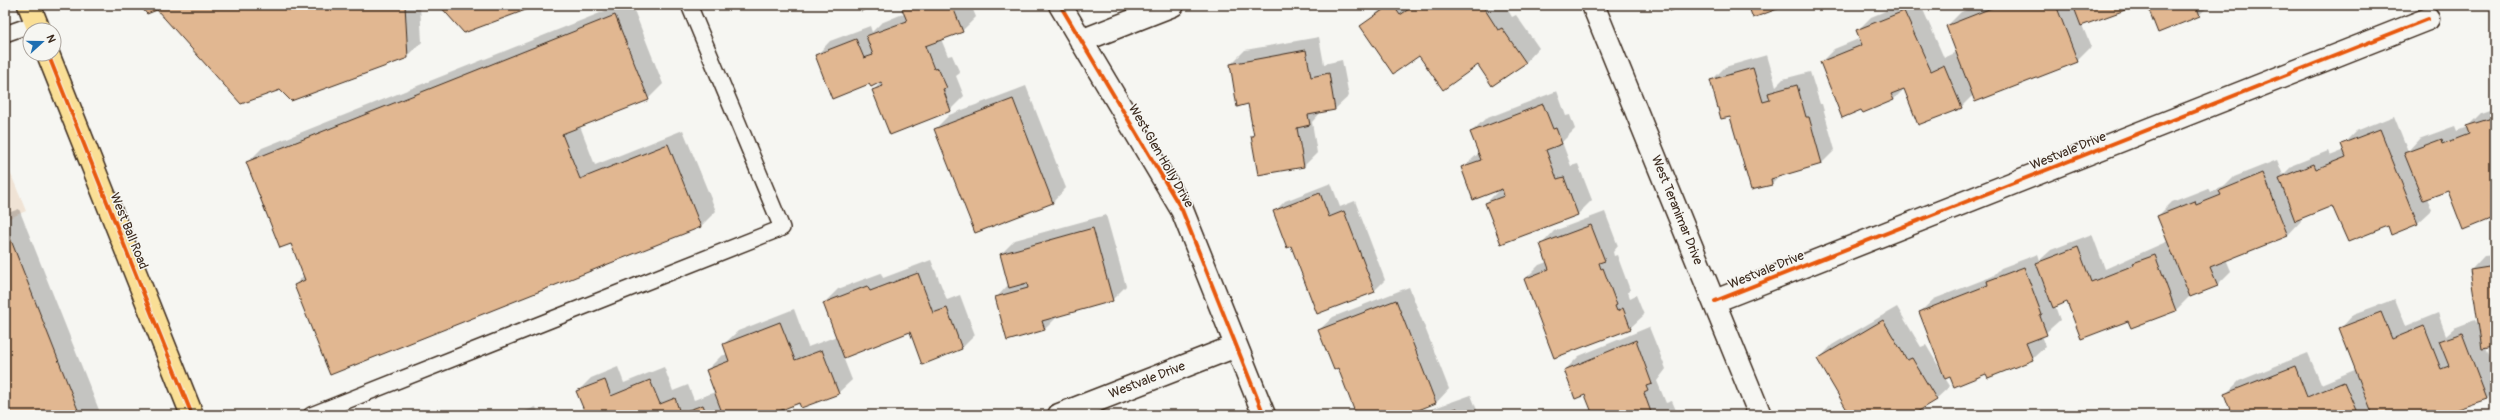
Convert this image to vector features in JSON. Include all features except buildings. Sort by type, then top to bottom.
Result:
[{"type":"main road","name":"West Ball Road","points":[[51,62],[192,415]]},
{"type":"street","name":"West Glen Holly Drive","points":[[1060,5],[1182,210],[1264,415]]},
{"type":"street","points":[[1081,41],[1173,5]]},
{"type":"street","name":"West Teranimar Drive","points":[[1593,5],[1715,301],[1760,415]]},
{"type":"street","name":"Westvale Drive","points":[[1715,301],[2428,19]]},
{"type":"street","name":"Westvale Drive","points":[[1059,415],[1236,346]]},
{"type":"lane","points":[[311,415],[782,228],[689,5]]},
{"type":"lane","points":[[5,34],[34,19]]},
{"type":"shaded area","points":[[5,160],[26,211],[5,220]]},
{"type":"cycle path","points":[[1060,5],[1182,210],[1264,415]]},
{"type":"cycle path","points":[[1715,301],[2428,19]]},
{"type":"cycle path","points":[[51,62],[192,415]]}]
